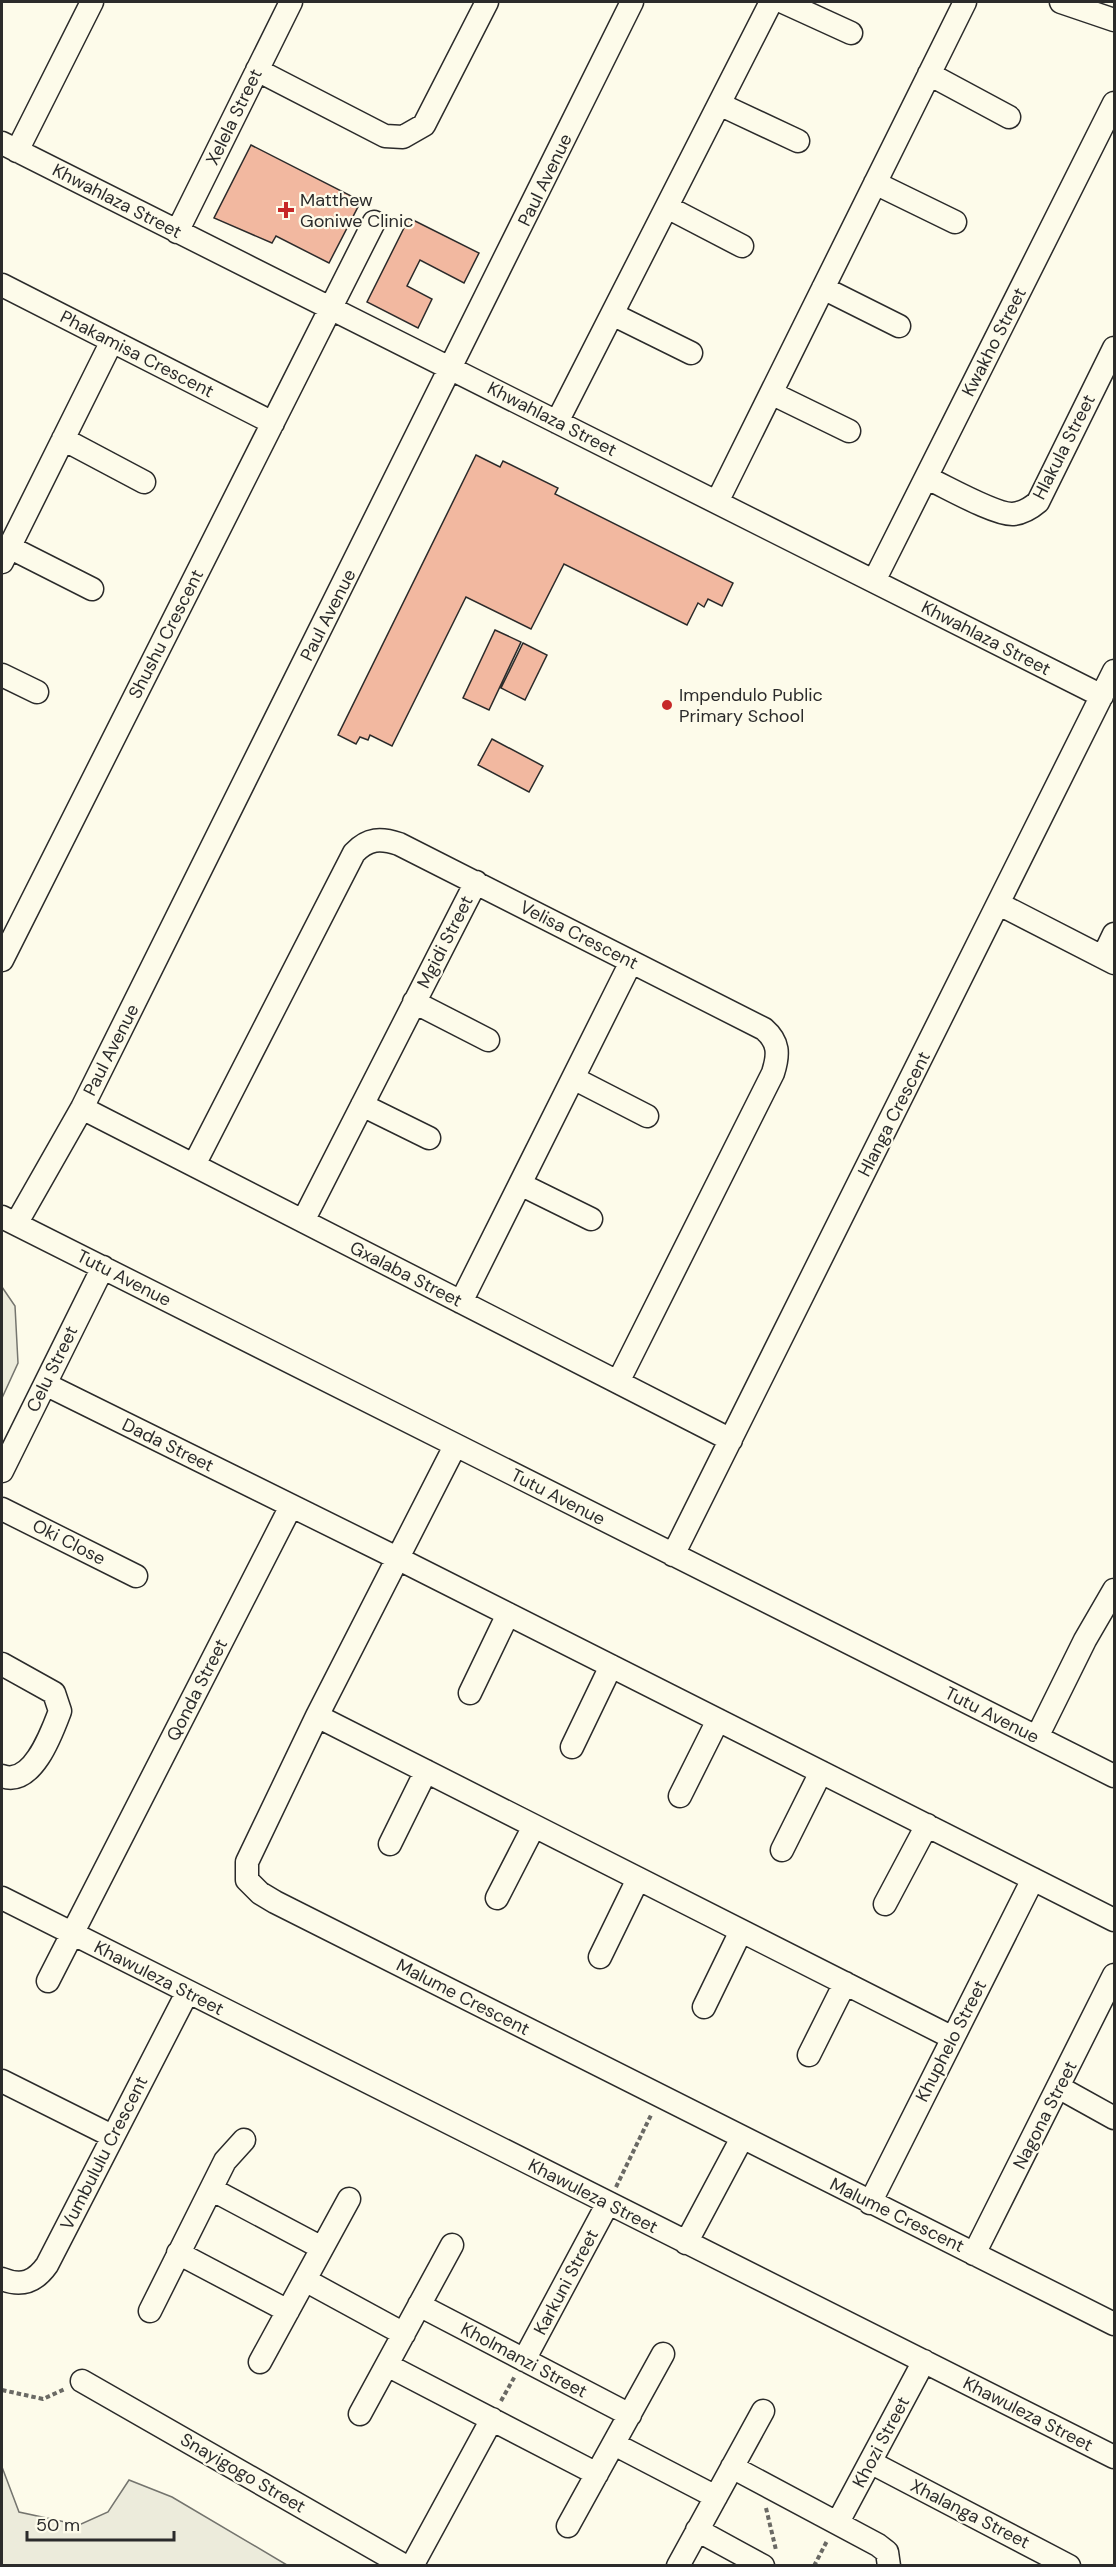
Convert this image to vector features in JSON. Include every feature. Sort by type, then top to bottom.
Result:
[{"type":"street","points":[[9,147],[92,2]]},
{"type":"street","name":"Xelela Street","points":[[177,231],[291,2]]},
{"type":"street","points":[[257,70],[386,136],[403,137],[416,132],[424,125],[487,2]]},
{"type":"street","name":"Paul Avenue","points":[[9,1220],[82,1108],[632,2]]},
{"type":"street","points":[[557,422],[771,2]]},
{"type":"street","points":[[783,2],[850,33]]},
{"type":"street","points":[[717,502],[966,2]]},
{"type":"street","points":[[1061,2],[1114,20]]},
{"type":"street","points":[[929,74],[1009,117]]},
{"type":"street","name":"Kwakho Street","points":[[874,581],[1114,103]]},
{"type":"street","points":[[719,104],[798,141]]},
{"type":"street","name":"Khwahlaza Street","points":[[9,147],[1102,696]]},
{"type":"street","points":[[875,183],[955,222]]},
{"type":"street","points":[[667,207],[742,246]]},
{"type":"street","name":"Shushu Crescent","points":[[2,960],[374,222]]},
{"type":"street","name":"Phakamisa Crescent","points":[[2,285],[273,423]]},
{"type":"street","points":[[823,288],[899,326]]},
{"type":"street","points":[[612,314],[691,353]]},
{"type":"street","points":[[92,589],[5,555],[112,341]]},
{"type":"street","name":"Hlakula Street","points":[[927,478],[999,512],[1013,514],[1033,507],[1114,348]]},
{"type":"street","points":[[771,393],[849,431]]},
{"type":"street","points":[[63,439],[144,482]]},
{"type":"street","name":"Hlanga Crescent","points":[[673,1555],[1114,671]]},
{"type":"street","points":[[2,675],[37,692]]},
{"type":"street","name":"Velisa Crescent","points":[[194,1165],[354,853],[362,845],[383,839],[399,844],[476,882],[764,1029],[772,1036],[778,1052],[773,1072],[618,1382]]},
{"type":"street","name":"Mgidi Street","points":[[303,1221],[476,882]]},
{"type":"street","points":[[999,904],[1108,960],[1114,934]]},
{"type":"street","points":[[461,1302],[631,962]]},
{"type":"street","name":"Mgidi Street","points":[[414,1002],[488,1040]]},
{"type":"street","points":[[573,1078],[647,1116]]},
{"type":"street","points":[[362,1105],[429,1138]]},
{"type":"street","name":"Gxalaba Street","points":[[82,1108],[730,1440]]},
{"type":"street","points":[[520,1184],[591,1219]]},
{"type":"street","name":"Tutu Avenue","points":[[9,1220],[1114,1776]]},
{"type":"street","name":"Celu Street","points":[[2,1471],[102,1267]]},
{"type":"street","name":"Dada Street","points":[[45,1384],[291,1506]]},
{"type":"street","name":"Malume Crescent","points":[[455,1446],[317,1716],[248,1862],[246,1872],[252,1886],[275,1902],[1114,2324]]},
{"type":"street","points":[[291,1506],[1114,1920]]},
{"type":"street","name":"Qonda Street","points":[[48,1981],[291,1506]]},
{"type":"street","name":"Oki Close","points":[[2,1509],[136,1576]]},
{"type":"street","points":[[1037,1737],[1085,1640],[1114,1590]]},
{"type":"street","points":[[470,1693],[508,1614]]},
{"type":"street","points":[[2,1664],[54,1693],[60,1712],[29,1771],[16,1779],[2,1776]]},
{"type":"street","points":[[572,1747],[611,1666]]},
{"type":"street","points":[[317,1716],[953,2038]]},
{"type":"street","points":[[680,1796],[718,1720]]},
{"type":"street","points":[[390,1844],[426,1771]]},
{"type":"street","points":[[782,1850],[821,1772]]},
{"type":"street","points":[[497,1898],[534,1826]]},
{"type":"street","points":[[885,1904],[927,1826]]},
{"type":"street","points":[[600,1956],[638,1879]]},
{"type":"street","name":"Khuphelo Street","points":[[870,2203],[1034,1879]]},
{"type":"street","name":"Khawuleza Street","points":[[2,1898],[1114,2457]]},
{"type":"street","points":[[704,2007],[741,1930]]},
{"type":"street","name":"Nagona Street","points":[[974,2254],[1060,2088],[1114,1975]]},
{"type":"street","points":[[809,2055],[845,1983]]},
{"type":"street","name":"Vumbululu Crescent","points":[[2,2279],[25,2283],[35,2279],[42,2272],[187,1993]]},
{"type":"street","points":[[2,2081],[112,2136]]},
{"type":"street","points":[[1060,2088],[1114,2118]]},
{"type":"street","points":[[686,2243],[742,2138]]},
{"type":"street","points":[[150,2310],[230,2154],[244,2140]]},
{"type":"street","points":[[211,2189],[322,2248]]},
{"type":"street","points":[[260,2362],[349,2199]]},
{"type":"street","name":"Karkuni Street","points":[[524,2360],[608,2204]]},
{"type":"street","points":[[360,2414],[452,2245]]},
{"type":"street","points":[[178,2253],[288,2311]]},
{"type":"street","points":[[305,2280],[404,2334]]},
{"type":"street","name":"Kholmanzi Street","points":[[419,2305],[630,2415]]},
{"type":"street","points":[[568,2526],[663,2354]]},
{"type":"street","name":"Khozi Street","points":[[838,2522],[924,2361]]},
{"type":"street","points":[[387,2365],[597,2474]]},
{"type":"street","name":"Snayigogo Street","points":[[82,2382],[405,2565]]},
{"type":"street","points":[[678,2565],[763,2412]]},
{"type":"street","points":[[412,2565],[492,2419]]},
{"type":"street","points":[[614,2444],[716,2497]]},
{"type":"street","name":"Xhalanga Street","points":[[870,2462],[1069,2565]]},
{"type":"street","points":[[732,2467],[884,2548],[889,2558],[889,2565]]},
{"type":"street","points":[[698,2530],[770,2560]]},
{"type":"path","points":[[608,2204],[660,2097]]},
{"type":"path","points":[[492,2419],[524,2360]]},
{"type":"path","points":[[2,2390],[43,2399],[82,2382]]},
{"type":"path","points":[[759,2481],[770,2560]]},
{"type":"path","points":[[814,2565],[838,2522]]},
{"type":"shaded area","points":[[2,1287],[15,1306],[18,1363],[2,1398]]},
{"type":"shaded area","points":[[2,2467],[19,2512],[79,2525],[108,2512],[129,2480],[172,2497],[287,2565],[2,2565]]},
{"type":"building","points":[[251,145],[361,201],[329,263],[276,236],[272,243],[214,218]]},
{"type":"building","points":[[409,218],[479,253],[464,283],[420,260],[407,286],[432,299],[418,328],[367,302]]},
{"type":"building","points":[[476,455],[500,467],[503,461],[558,488],[555,494],[733,583],[722,606],[708,599],[704,607],[698,603],[687,625],[564,564],[531,629],[466,597],[392,746],[370,735],[368,740],[360,737],[356,744],[338,735]]},
{"type":"building","points":[[495,630],[521,642],[489,710],[463,698]]},
{"type":"building","points":[[523,643],[547,655],[525,700],[501,688]]},
{"type":"building","points":[[492,739],[543,766],[529,792],[478,765]]},
{"type":"place","name":"Matthew Goniwe Clinic","points":[[286,210]]},
{"type":"place","name":"Impendulo Public Primary School","points":[[667,705]]}]
